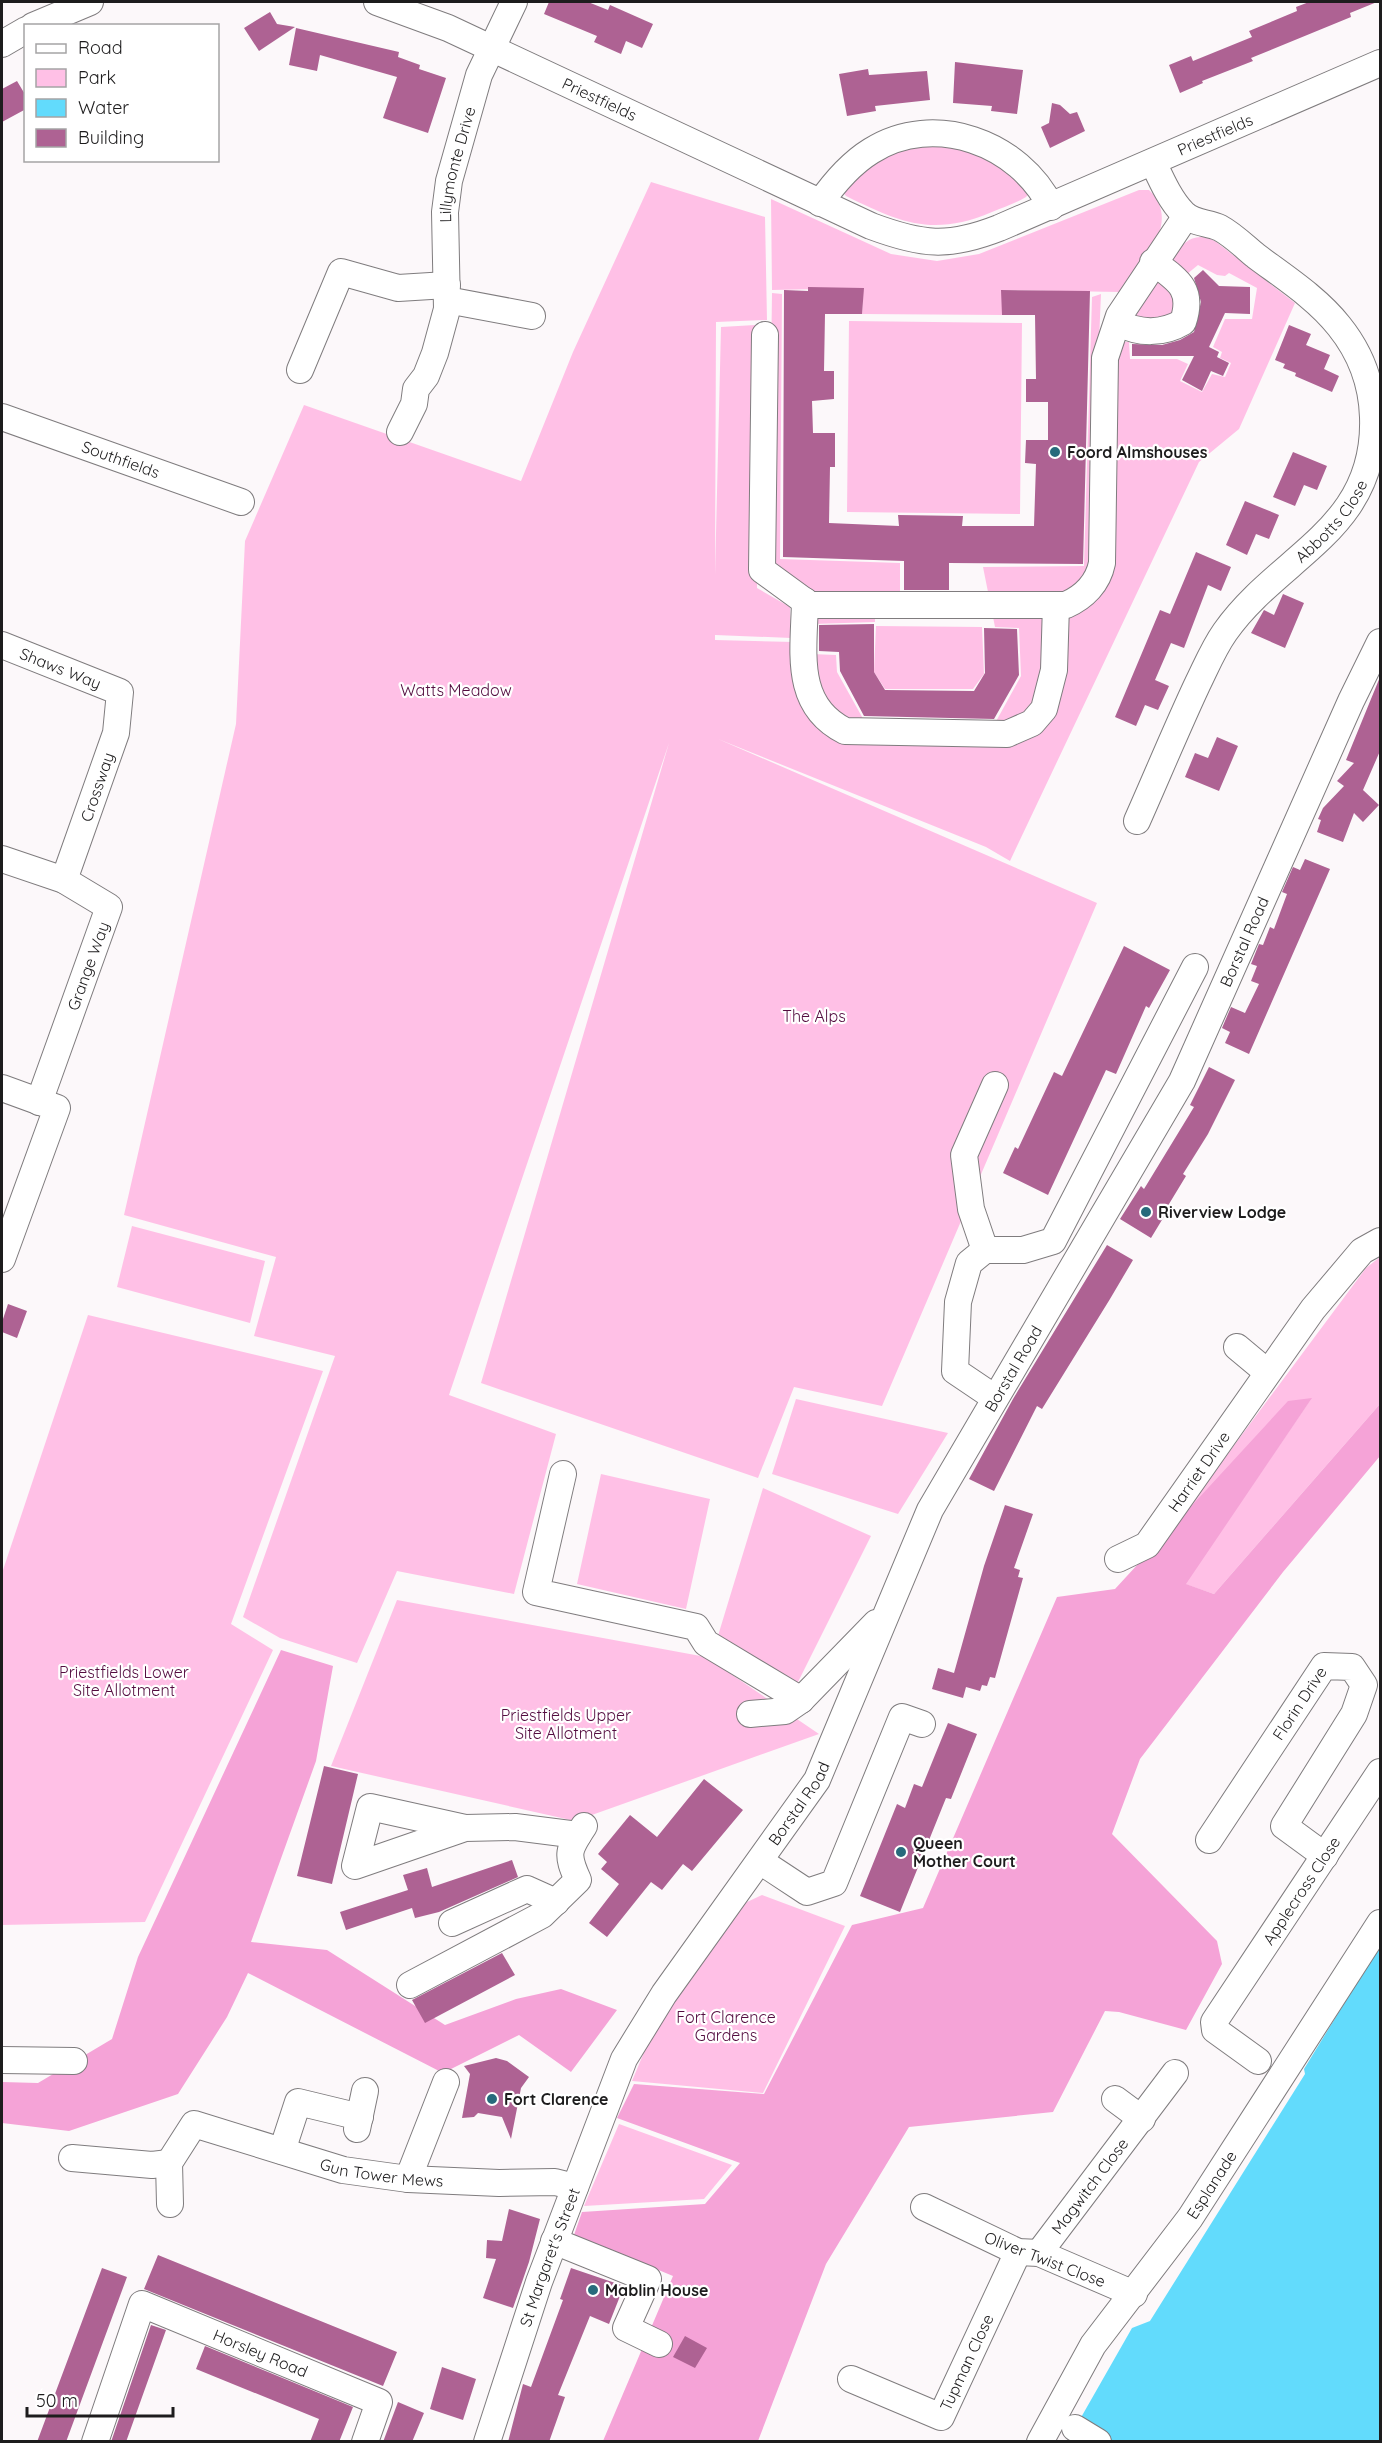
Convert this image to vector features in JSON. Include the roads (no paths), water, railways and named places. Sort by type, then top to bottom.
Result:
[{"type":"street","points":[[38,24],[90,2]]},
{"type":"street","name":"Priestfields","points":[[377,2],[491,48],[820,203],[908,240],[933,244],[968,240],[1051,207],[1380,63]]},
{"type":"street","name":"Lillymonte Drive","points":[[400,432],[414,404],[416,389],[426,376],[435,353],[447,292],[446,212],[449,181],[479,75],[514,2]]},
{"type":"street","points":[[2,44],[24,31]]},
{"type":"street","points":[[820,203],[836,181],[871,151],[899,139],[939,134],[979,141],[1006,153],[1035,180],[1051,207]]},
{"type":"street","points":[[765,335],[762,570],[810,605],[1066,604],[1078,598],[1092,586],[1100,572],[1105,358],[1119,323],[1119,316],[1153,262],[1186,216],[1174,201],[1154,162]]},
{"type":"street","name":"Abbotts Close","points":[[1137,821],[1182,716],[1219,641],[1246,607],[1338,523],[1360,488],[1373,443],[1372,407],[1367,380],[1356,352],[1338,324],[1323,308],[1221,229],[1186,216]]},
{"type":"street","points":[[1119,323],[1131,330],[1148,331],[1170,330],[1183,322],[1189,304],[1187,294],[1174,277],[1153,262]]},
{"type":"street","points":[[300,370],[341,272],[398,288],[447,292],[532,316]]},
{"type":"street","name":"Southfields","points":[[2,417],[241,502]]},
{"type":"street","points":[[805,601],[804,671],[809,693],[818,712],[845,731],[1007,734],[1032,723],[1044,709],[1054,670],[1056,605]]},
{"type":"street","name":"Borstal Road","points":[[617,2076],[664,1994],[817,1780],[930,1510],[1182,1081],[1351,701],[1380,642]]},
{"type":"street","name":"Shaws Way","points":[[2,645],[120,692]]},
{"type":"street","name":"Crossway","points":[[64,880],[116,733],[120,692]]},
{"type":"street","name":"Grange Way","points":[[2,859],[64,880],[109,907],[48,1105]]},
{"type":"street","points":[[996,1398],[955,1371],[958,1302],[969,1263],[985,1250],[1023,1250],[1053,1241],[1195,967]]},
{"type":"street","points":[[985,1250],[971,1209],[964,1155],[995,1085]]},
{"type":"street","points":[[2,1088],[48,1105],[2,1259]]},
{"type":"street","name":"Harriet Drive","points":[[1118,1559],[1147,1545],[1313,1309],[1362,1251],[1380,1241]]},
{"type":"street","points":[[1237,1347],[1267,1372]]},
{"type":"street","points":[[563,1474],[536,1592],[696,1627],[706,1643],[801,1700]]},
{"type":"street","points":[[750,1714],[785,1711],[801,1700],[887,1612]]},
{"type":"street","name":"Florin Drive","points":[[1209,1840],[1324,1666],[1352,1666],[1364,1685],[1354,1714],[1284,1826],[1324,1856]]},
{"type":"street","points":[[760,1861],[807,1892],[834,1882],[902,1717],[922,1724]]},
{"type":"street","name":"Applecross Close","points":[[1258,2061],[1215,2030],[1214,2022],[1324,1856],[1372,1802],[1380,1772]]},
{"type":"street","points":[[410,1985],[542,1915],[578,1881],[570,1863],[569,1849],[581,1831],[515,1827],[465,1828]]},
{"type":"street","points":[[452,1923],[527,1889],[556,1902]]},
{"type":"street","name":"Esplanade","points":[[1040,2442],[1093,2345],[1190,2218],[1380,1923]]},
{"type":"street","points":[[2,2060],[74,2061]]},
{"type":"street","name":"Magwitch Close","points":[[1028,2253],[1142,2119],[1175,2073]]},
{"type":"street","name":"St Margaret's Street","points":[[487,2442],[554,2241],[617,2076]]},
{"type":"street","points":[[408,2179],[446,2082]]},
{"type":"street","points":[[282,2151],[298,2102],[358,2123],[366,2091]]},
{"type":"street","points":[[1115,2099],[1142,2119]]},
{"type":"street","name":"Gun Tower Mews","points":[[169,2163],[194,2124],[343,2170],[408,2179],[499,2183],[555,2182],[575,2187]]},
{"type":"street","points":[[72,2158],[152,2165],[169,2163],[170,2204]]},
{"type":"street","name":"Oliver Twist Close","points":[[924,2207],[1028,2253],[1134,2294]]},
{"type":"street","points":[[554,2241],[648,2279],[626,2328],[659,2344]]},
{"type":"street","name":"Tupman Close","points":[[851,2379],[941,2417],[1028,2253]]},
{"type":"street","name":"Horsley Road","points":[[95,2442],[142,2304],[379,2402],[365,2442]]},
{"type":"street","points":[[1075,2428],[1098,2442]]},
{"type":"water","points":[[1380,1945],[1380,2441],[1067,2442],[1132,2328],[1150,2321],[1305,2074],[1304,2069]]},
{"type":"place","name":"Foord Almshouses","points":[[1055,452]]},
{"type":"place","name":"Riverview Lodge","points":[[1146,1212]]},
{"type":"place","name":"Queen Mother Court","points":[[901,1852]]},
{"type":"place","name":"Fort Clarence","points":[[492,2099]]},
{"type":"place","name":"Mablin House","points":[[593,2290]]},
{"type":"park label","name":"Watts Meadow","points":[[456,690]]},
{"type":"park label","name":"The Alps","points":[[814,1016]]},
{"type":"park label","name":"Priestfields Lower Site Allotment","points":[[124,1681]]},
{"type":"park label","name":"Priestfields Upper Site Allotment","points":[[566,1724]]},
{"type":"park label","name":"Fort Clarence Gardens","points":[[726,2026]]}]
